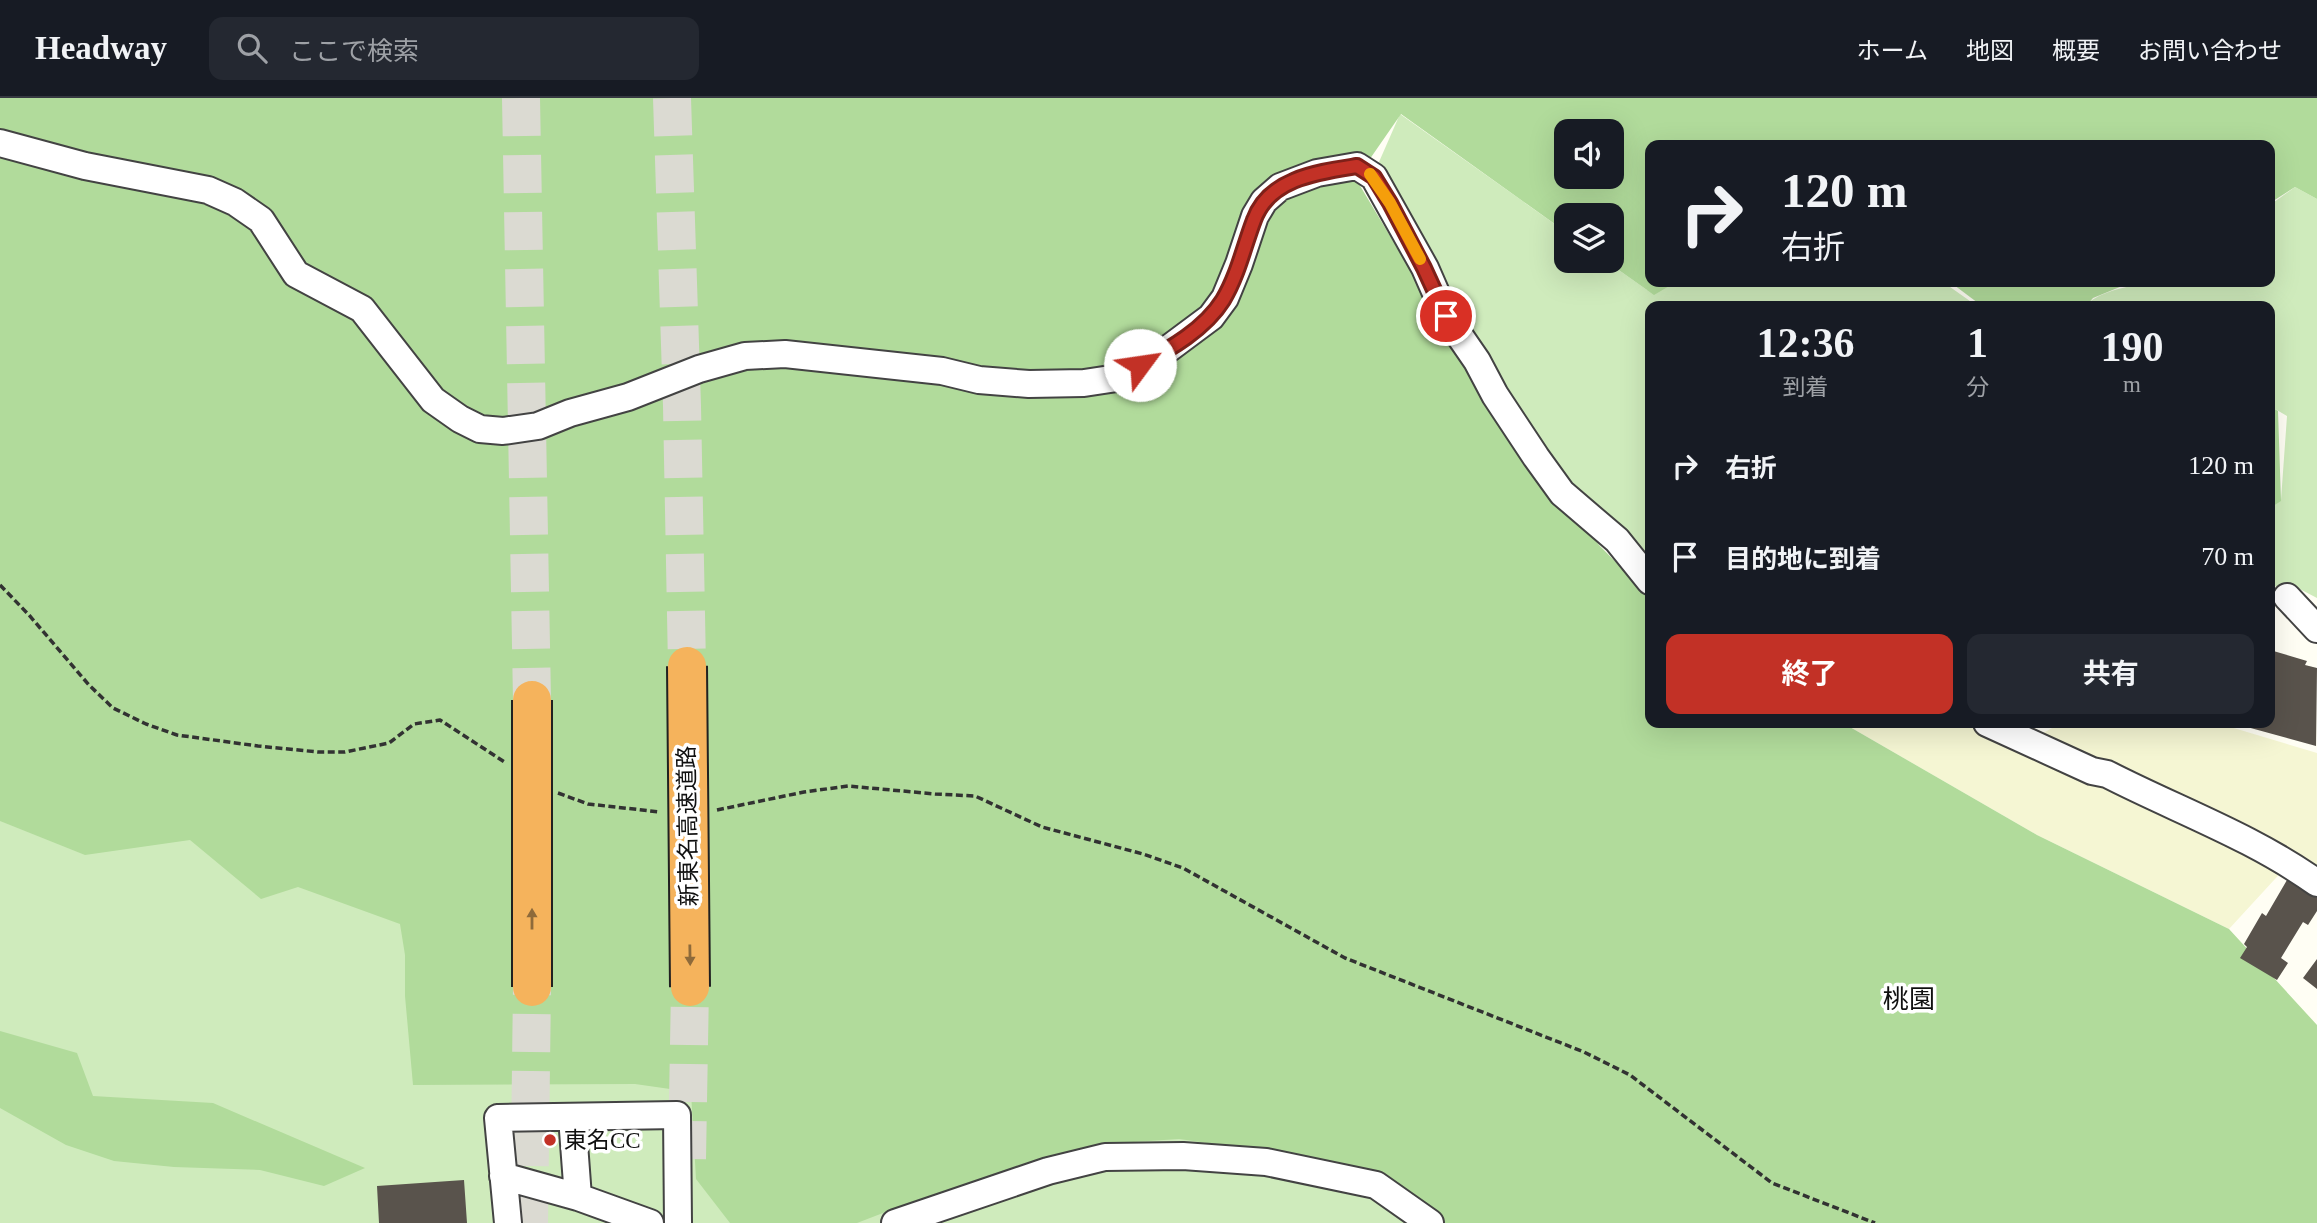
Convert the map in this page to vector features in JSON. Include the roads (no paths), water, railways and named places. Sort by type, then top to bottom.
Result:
[{"type":"highway","name":"新東名高速道路","points":[[687,666],[690,987]]},
{"type":"highway","points":[[532,700],[532,987]]},
{"type":"street","points":[[0,143],[85,166],[208,190],[235,202],[261,220],[296,274],[362,309],[433,400],[480,429],[503,431],[538,426],[569,413],[628,397],[699,369],[745,356],[785,354],[942,371],[979,380],[1029,384],[1084,383],[1117,378],[1164,352],[1211,317],[1224,298],[1255,216],[1264,201],[1280,187],[1317,173],[1357,166],[1374,177],[1424,268],[1446,316],[1536,457],[1562,493],[1617,540],[1645,576]]},
{"type":"street","points":[[2287,597],[2317,629]]},
{"type":"street","points":[[1998,728],[2092,771],[2107,774],[2259,847],[2289,863],[2317,883]]},
{"type":"street","points":[[508,1223],[498,1118],[677,1115],[678,1223]]},
{"type":"street","points":[[572,1117],[578,1197]]},
{"type":"street","points":[[895,1223],[1048,1171],[1105,1157],[1183,1156],[1266,1162],[1376,1185],[1430,1223]]},
{"type":"street","points":[[503,1175],[578,1197],[650,1223]]},
{"type":"tunnel","points":[[521,98],[532,700]]},
{"type":"tunnel","points":[[672,98],[687,666]]},
{"type":"tunnel","points":[[529,1223],[532,987]]},
{"type":"tunnel","points":[[687,1159],[690,987]]},
{"type":"place","name":"東名CC","points":[[550,1140]]},
{"type":"district","name":"桃園","points":[[1909,999]]}]
